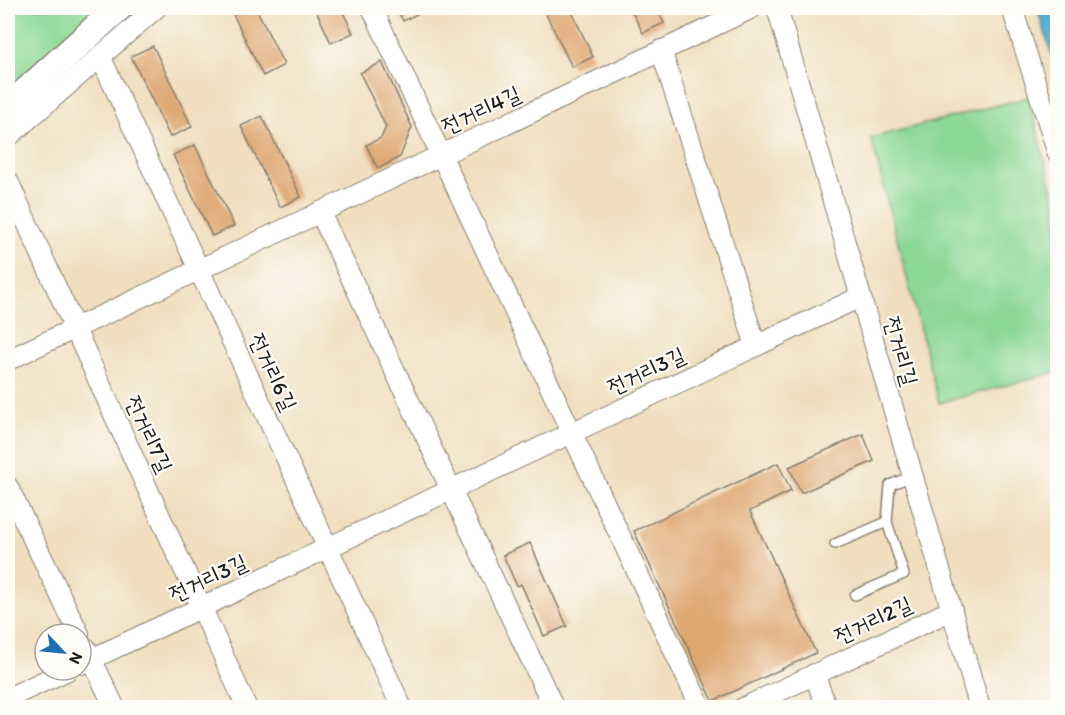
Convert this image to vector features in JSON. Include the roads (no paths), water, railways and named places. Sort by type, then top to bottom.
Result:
[{"type":"street","points":[[8,108],[118,8]]},
{"type":"street","points":[[8,137],[156,8]]},
{"type":"street","points":[[372,8],[701,708]]},
{"type":"street","name":"전거리4길","points":[[8,360],[752,8]]},
{"type":"street","name":"전거리길","points":[[777,8],[980,708]]},
{"type":"street","points":[[1012,8],[1058,154]]},
{"type":"street","points":[[662,50],[756,346]]},
{"type":"street","name":"전거리6길","points":[[100,56],[402,708]]},
{"type":"street","name":"전거리7길","points":[[8,181],[247,708]]},
{"type":"street","points":[[320,212],[554,708]]},
{"type":"street","name":"전거리3길","points":[[93,658],[860,297]]},
{"type":"street","points":[[8,487],[73,622]]},
{"type":"street","name":"전거리2길","points":[[743,708],[952,610]]},
{"type":"street","points":[[93,672],[115,708]]},
{"type":"street","points":[[814,674],[827,708]]},
{"type":"street","points":[[8,698],[42,682]]},
{"type":"lane","points":[[855,595],[904,574],[886,522],[890,485],[912,476]]},
{"type":"lane","points":[[835,544],[886,522]]},
{"type":"water","points":[[1037,8],[1057,8],[1057,71]]}]
